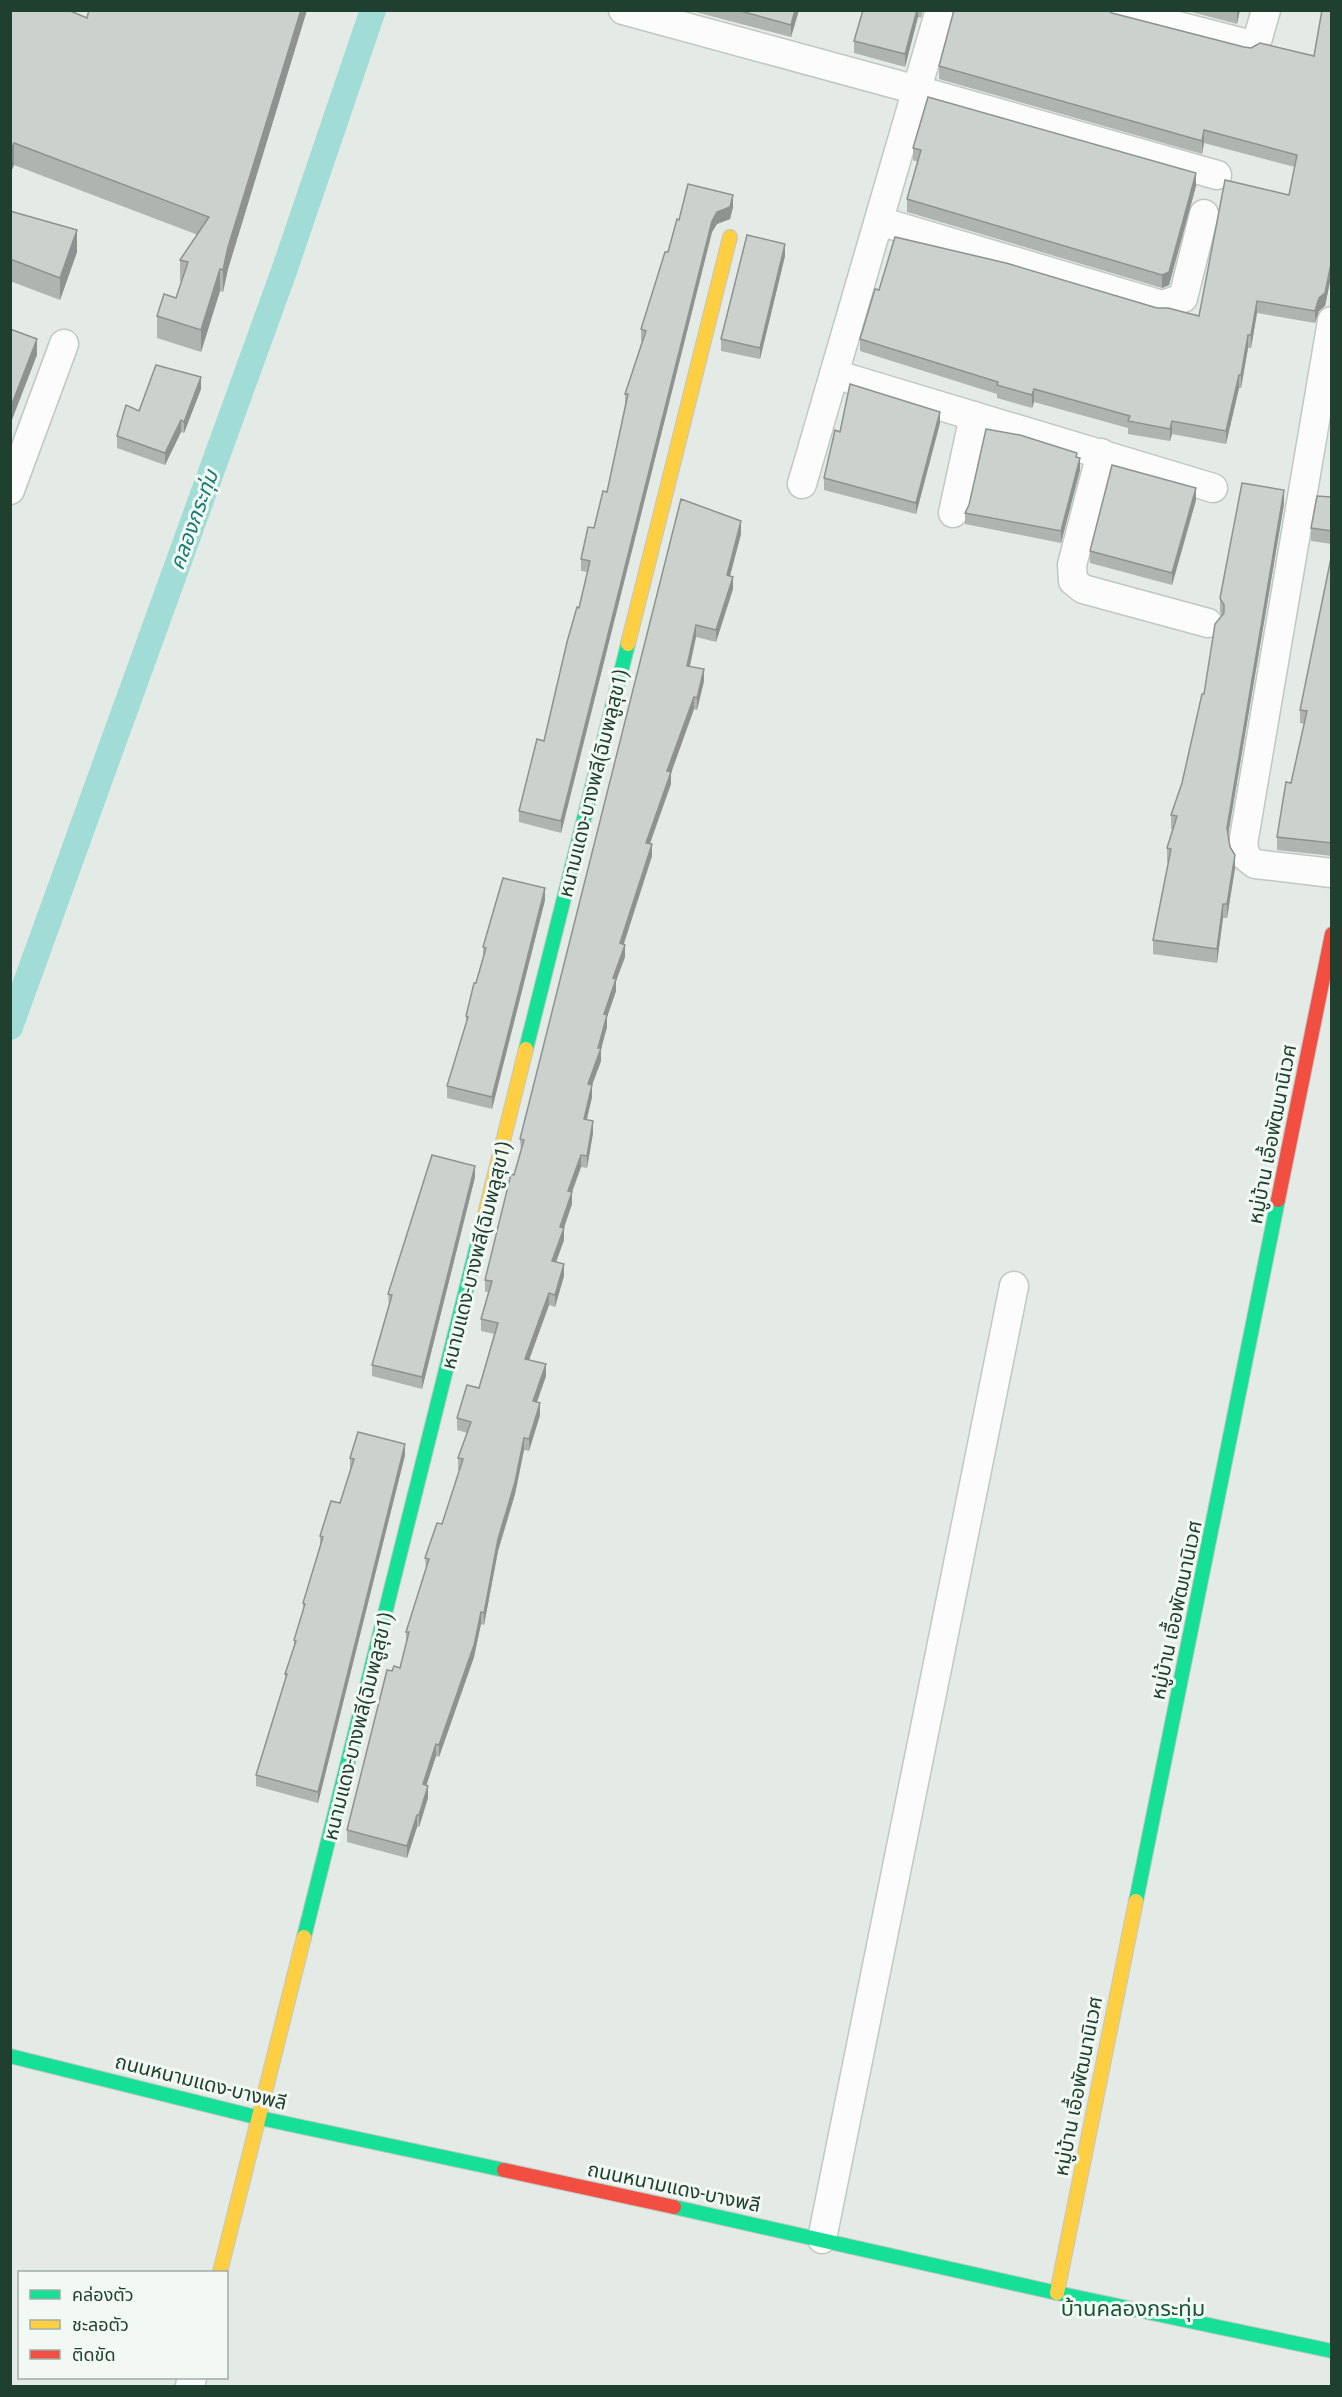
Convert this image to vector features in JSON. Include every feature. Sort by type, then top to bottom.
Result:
[{"type":"street","points":[[623,10],[1217,175]]},
{"type":"street","points":[[802,484],[940,10]]},
{"type":"street","points":[[1116,10],[1248,44],[1258,38],[1266,10]]},
{"type":"street","points":[[879,221],[1162,305],[1184,298],[1204,214]]},
{"type":"street","name":"หนามแดง-บางพลี(ฉิมพลูสุข1)","points":[[220,2271],[730,237]]},
{"type":"street","points":[[1332,321],[1243,844],[1245,857],[1255,864],[1332,873]]},
{"type":"street","points":[[10,490],[64,344]]},
{"type":"street","points":[[834,374],[1213,488]]},
{"type":"street","points":[[953,513],[974,416]]},
{"type":"street","points":[[1101,453],[1072,565],[1073,581],[1083,588],[1208,623]]},
{"type":"street","name":"หมู่บ้าน เอื้อพัฒนานิเวศ","points":[[1057,2293],[1332,934]]},
{"type":"street","points":[[822,2239],[1014,1286]]},
{"type":"street","name":"ถนนหนามแดง-บางพลี","points":[[10,2056],[260,2118],[1332,2351]]},
{"type":"building","points":[[10,10],[68,10],[87,18],[89,10],[301,10],[228,247],[223,270],[220,269],[201,330],[157,316],[164,294],[176,298],[188,262],[180,260],[209,217],[14,143],[10,152]]},
{"type":"building","points":[[737,10],[795,10],[791,25]]},
{"type":"building","points":[[863,10],[917,10],[905,54],[854,41]]},
{"type":"building","points":[[954,10],[1107,10],[1244,47],[1251,48],[1260,43],[1314,56],[1322,10],[1332,10],[1332,259],[1325,293],[1319,298],[1315,311],[1257,301],[1251,335],[1248,335],[1241,375],[1239,375],[1226,431],[1172,421],[1170,429],[1128,421],[1130,416],[1034,389],[1032,395],[997,385],[998,382],[860,339],[875,289],[879,290],[895,237],[1006,263],[1157,308],[1168,308],[1199,316],[1225,180],[1289,195],[1297,155],[1204,130],[1202,141],[939,66]]},
{"type":"building","points":[[928,97],[1196,173],[1169,272],[1162,275],[907,199],[921,150],[913,148]]},
{"type":"building","points":[[688,184],[733,195],[730,207],[717,212],[712,221],[561,821],[519,811],[537,739],[544,741],[567,642],[577,607],[579,608],[590,561],[581,559],[588,527],[594,528],[603,491],[607,492],[628,394],[625,394],[646,331],[641,329],[665,252],[668,252],[677,219],[679,220]]},
{"type":"building","points":[[10,211],[77,230],[60,278],[10,259]]},
{"type":"building","points":[[747,235],[785,244],[760,348],[721,339]]},
{"type":"building","points":[[10,329],[37,339],[10,409]]},
{"type":"building","points":[[156,365],[201,377],[184,422],[181,420],[165,453],[117,436],[126,405],[139,411]]},
{"type":"building","points":[[850,384],[940,412],[916,503],[824,478],[835,430],[840,432]]},
{"type":"building","points":[[986,429],[1020,435],[1077,453],[1076,457],[1080,458],[1061,531],[965,513],[969,505]]},
{"type":"building","points":[[1112,465],[1196,488],[1172,573],[1090,551]]},
{"type":"building","points":[[1242,483],[1284,490],[1227,828],[1230,847],[1235,855],[1227,904],[1223,904],[1217,949],[1153,940],[1171,849],[1167,848],[1177,816],[1171,815],[1182,783],[1202,694],[1204,694],[1215,624],[1224,613],[1224,605],[1220,598]]},
{"type":"building","points":[[1332,495],[1332,531],[1311,528],[1317,496],[1331,497]]},
{"type":"building","points":[[681,499],[741,521],[727,575],[733,577],[716,630],[696,625],[687,666],[704,669],[697,698],[694,697],[667,771],[671,772],[646,843],[652,844],[620,943],[625,945],[613,978],[616,979],[604,1014],[607,1015],[598,1048],[601,1048],[588,1084],[592,1085],[584,1119],[593,1121],[587,1156],[581,1155],[568,1191],[572,1192],[560,1227],[564,1228],[552,1261],[564,1264],[555,1295],[549,1293],[525,1359],[546,1364],[533,1401],[540,1403],[529,1439],[524,1438],[515,1482],[498,1539],[484,1613],[481,1612],[474,1645],[439,1745],[436,1744],[423,1784],[428,1786],[407,1846],[347,1830],[387,1670],[392,1671],[394,1666],[400,1668],[409,1632],[406,1632],[429,1559],[425,1558],[437,1523],[442,1524],[463,1459],[458,1458],[471,1422],[457,1418],[467,1385],[479,1388],[498,1323],[481,1319],[492,1281],[485,1280],[511,1174],[514,1175],[524,1140],[520,1139]]},
{"type":"building","points":[[1332,553],[1332,843],[1277,837],[1286,782],[1291,783],[1307,711],[1300,710]]},
{"type":"building","points":[[503,878],[545,888],[492,1097],[447,1086],[468,1017],[466,1016],[474,983],[476,983],[486,948],[483,947]]},
{"type":"building","points":[[432,1155],[475,1166],[422,1377],[372,1365],[392,1295],[388,1294]]},
{"type":"building","points":[[358,1432],[405,1444],[318,1792],[256,1775],[296,1641],[294,1640],[305,1604],[303,1603],[323,1537],[320,1536],[331,1501],[340,1503],[354,1459],[350,1458]]},
{"type":"waterway","name":"คลองกระทุ่ม","points":[[10,1027],[284,271],[373,10]]},
{"type":"traffic: fast","points":[[526,1049],[628,644]]},
{"type":"traffic: fast","points":[[1136,1901],[1278,1200]]},
{"type":"traffic: fast","points":[[304,1937],[482,1226]]},
{"type":"traffic: fast","points":[[10,2056],[260,2118],[504,2170]]},
{"type":"traffic: fast","points":[[674,2207],[1057,2293],[1332,2351]]},
{"type":"traffic: slow","points":[[628,644],[730,237]]},
{"type":"traffic: slow","points":[[482,1226],[526,1049]]},
{"type":"traffic: slow","points":[[1057,2293],[1136,1901]]},
{"type":"traffic: slow","points":[[220,2271],[304,1937]]},
{"type":"traffic: jam","points":[[1278,1200],[1332,934]]},
{"type":"traffic: jam","points":[[504,2170],[674,2207]]},
{"type":"district","name":"บ้านคลองกระทุ่ม","points":[[1133,2308]]}]
